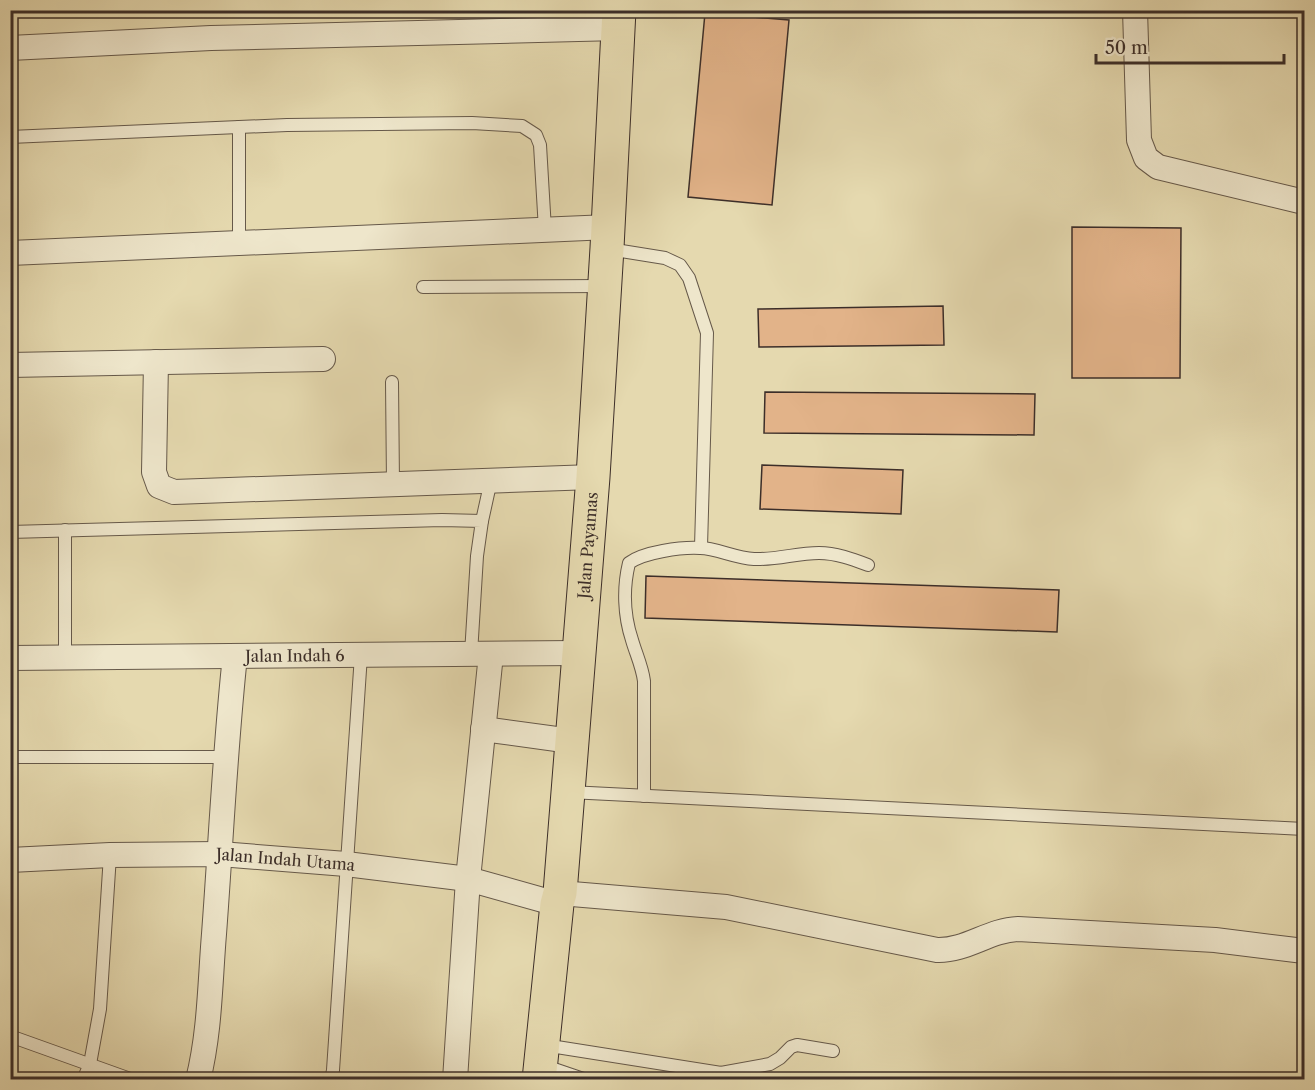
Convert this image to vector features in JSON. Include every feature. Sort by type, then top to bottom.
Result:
[{"type":"highway","name":"Jalan Payamas","points":[[541,1063],[569,792],[571,741],[593,477],[619,19]]},
{"type":"street","points":[[1135,10],[1139,140],[1146,158],[1158,168],[1305,202]]},
{"type":"street","points":[[10,48],[511,21],[619,19]]},
{"type":"street","points":[[10,253],[545,230],[608,238]]},
{"type":"street","points":[[10,365],[323,359]]},
{"type":"street","points":[[156,362],[154,472],[159,486],[174,492],[593,477]]},
{"type":"street","name":"Jalan Indah 6","points":[[10,658],[578,653]]},
{"type":"street","points":[[455,1080],[468,879],[483,729],[481,654]]},
{"type":"street","points":[[198,1080],[206,1042],[234,656]]},
{"type":"street","points":[[483,729],[571,741]]},
{"type":"street","name":"Jalan Indah Utama","points":[[10,860],[110,855],[220,854],[346,864],[468,879],[559,898],[726,907],[949,951],[1004,929],[1018,929],[1215,940],[1305,951]]},
{"type":"lane","points":[[10,137],[239,127],[471,123],[522,126],[536,135],[540,145],[545,230]]},
{"type":"lane","points":[[239,127],[239,243]]},
{"type":"lane","points":[[608,238],[680,265],[689,278],[707,333],[701,548]]},
{"type":"lane","points":[[423,287],[605,286]]},
{"type":"lane","points":[[392,382],[393,484]]},
{"type":"lane","points":[[481,654],[477,556],[491,480]]},
{"type":"lane","points":[[10,532],[442,520],[482,521]]},
{"type":"lane","points":[[65,530],[65,657]]},
{"type":"lane","points":[[644,796],[644,681],[643,669],[627,624],[625,606],[628,563],[636,558],[652,554],[701,548],[738,558],[756,560],[817,553],[830,554],[868,565]]},
{"type":"lane","points":[[331,1080],[361,655]]},
{"type":"lane","points":[[10,757],[225,758]]},
{"type":"lane","points":[[569,792],[1305,829]]},
{"type":"lane","points":[[83,1080],[90,1064],[100,1010],[110,855]]},
{"type":"lane","points":[[10,1036],[133,1080]]},
{"type":"lane","points":[[541,1063],[721,1073],[770,1064],[791,1047],[833,1051]]},
{"type":"lane","points":[[541,1063],[586,1080]]},
{"type":"building","points":[[705,13],[789,20],[772,205],[688,197]]},
{"type":"building","points":[[1072,227],[1181,228],[1180,378],[1072,378]]},
{"type":"building","points":[[943,306],[944,345],[759,347],[758,309]]},
{"type":"building","points":[[765,392],[1035,394],[1034,435],[764,433]]},
{"type":"building","points":[[762,465],[903,470],[901,514],[760,509]]},
{"type":"building","points":[[646,576],[1059,590],[1057,632],[645,618]]}]
